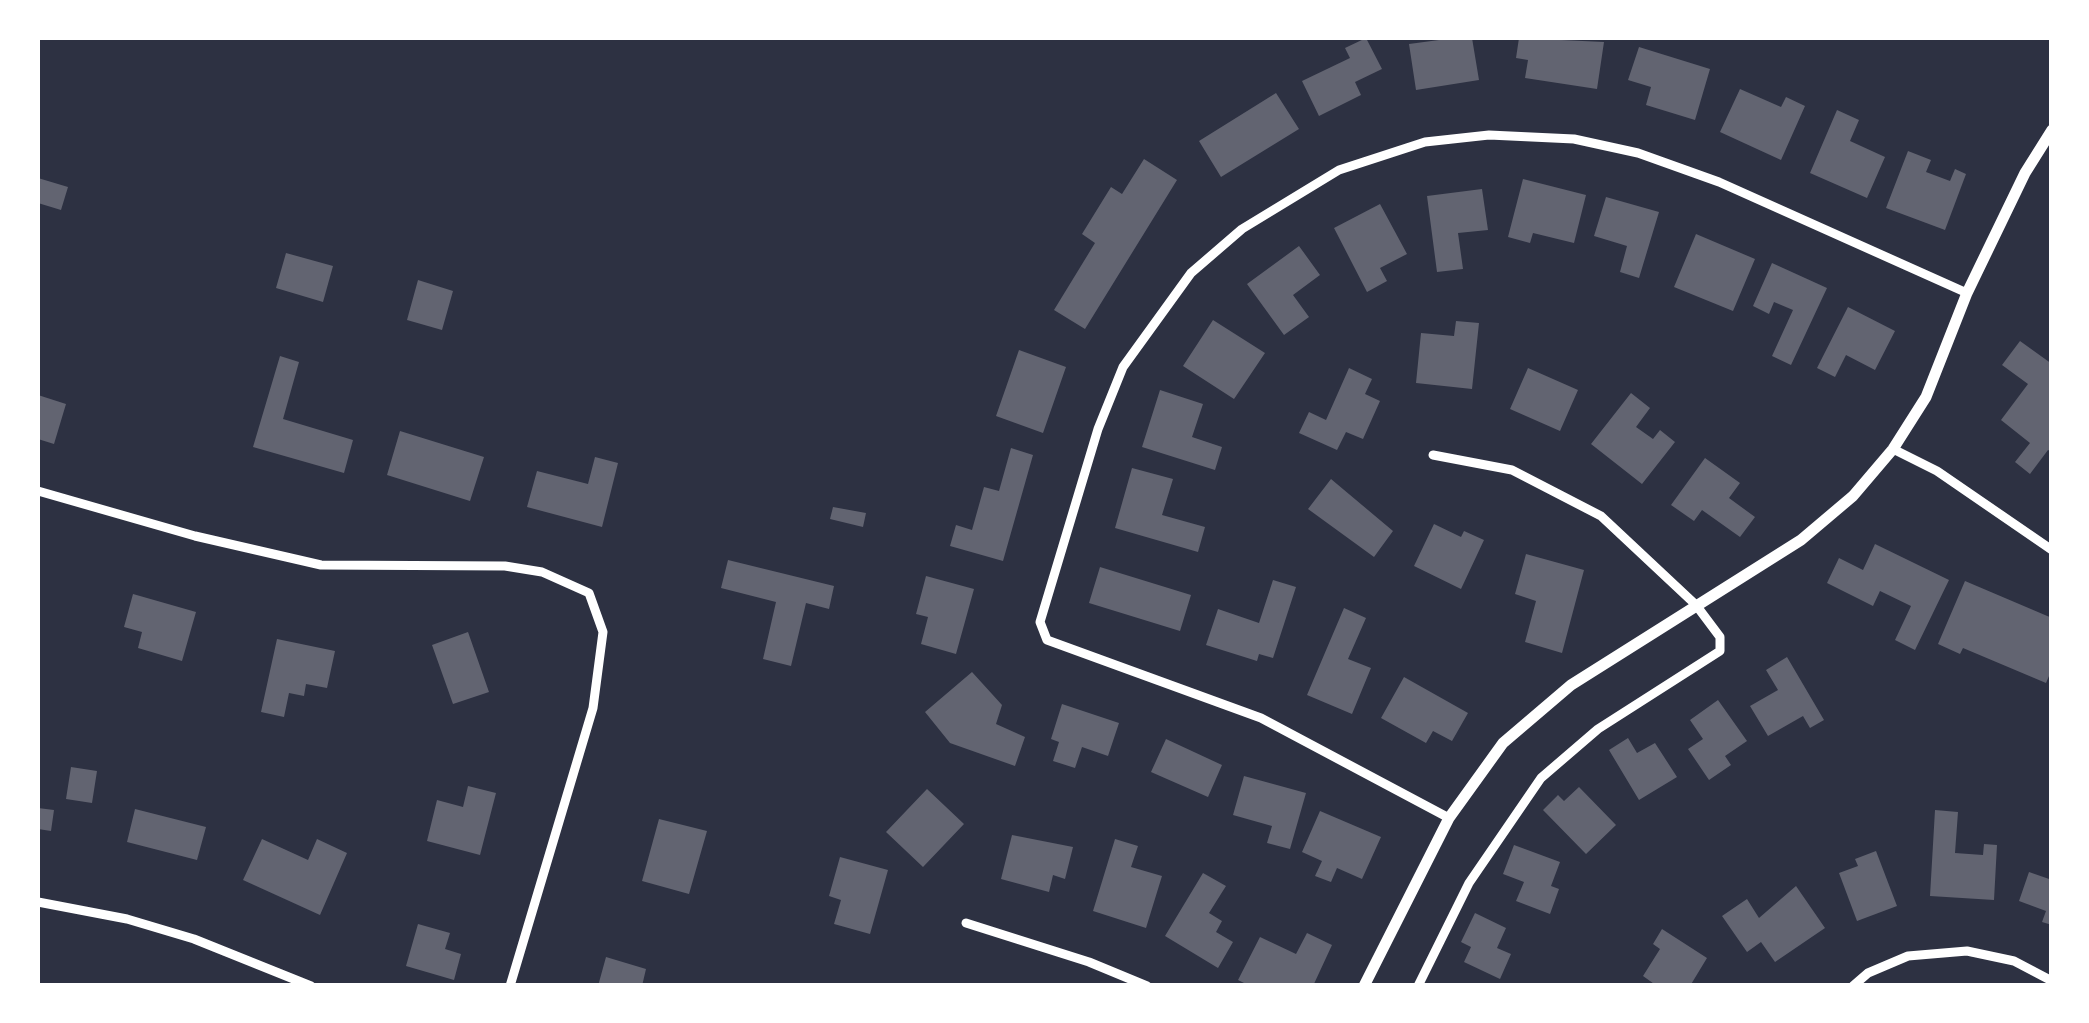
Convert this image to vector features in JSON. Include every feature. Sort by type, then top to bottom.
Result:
[{"type":"street","points":[[1364,986],[1449,818],[1503,743],[1570,686],[1801,540],[1853,496],[1893,449],[1926,396],[1967,292],[2024,173],[2052,130]]},
{"type":"street","points":[[1449,818],[1261,718],[1117,662],[1047,640],[1040,622],[1098,428],[1123,367],[1153,320],[1191,273],[1242,230],[1338,170],[1425,142],[1489,136],[1574,138],[1638,153],[1719,182],[1967,292]]},
{"type":"street","points":[[1893,449],[1937,471],[2052,550]]},
{"type":"street","points":[[1418,986],[1470,882],[1541,778],[1598,729],[1720,651],[1720,637],[1696,605],[1601,516],[1574,498],[1512,470],[1432,455]]},
{"type":"street","points":[[38,490],[195,536],[321,565],[505,566],[542,572],[589,593],[603,632],[593,708],[510,986]]},
{"type":"street","points":[[38,902],[127,919],[194,939],[311,986]]},
{"type":"street","points":[[966,923],[1089,962],[1147,986]]},
{"type":"street","points":[[1853,986],[1888,964],[1932,952],[1967,952],[2014,960],[2052,981]]},
{"type":"building","points":[[1366,38],[1382,69],[1355,82],[1361,95],[1319,116],[1302,81],[1350,58],[1345,48]]},
{"type":"building","points":[[1472,38],[1479,80],[1416,90],[1409,44]]},
{"type":"building","points":[[1519,38],[1604,42],[1597,89],[1525,78],[1528,60],[1516,58]]},
{"type":"building","points":[[1639,47],[1710,69],[1695,120],[1646,105],[1651,87],[1628,80]]},
{"type":"building","points":[[1740,89],[1781,107],[1786,97],[1805,106],[1781,160],[1720,132]]},
{"type":"building","points":[[1276,93],[1299,129],[1221,177],[1199,141]]},
{"type":"building","points":[[1837,110],[1859,120],[1850,141],[1885,157],[1867,198],[1810,173]]},
{"type":"building","points":[[1908,151],[1931,160],[1926,172],[1950,181],[1955,169],[1966,174],[1945,230],[1886,208]]},
{"type":"building","points":[[1144,159],[1177,180],[1085,329],[1054,310],[1095,243],[1082,234],[1111,187],[1122,194]]},
{"type":"building","points":[[38,178],[68,187],[61,210],[38,203]]},
{"type":"building","points":[[1523,179],[1586,195],[1574,243],[1533,233],[1530,243],[1508,237]]},
{"type":"building","points":[[1482,189],[1488,230],[1458,233],[1463,269],[1437,272],[1427,196]]},
{"type":"building","points":[[1606,197],[1659,212],[1639,278],[1620,272],[1627,246],[1594,236]]},
{"type":"building","points":[[1380,204],[1407,254],[1380,268],[1387,281],[1367,292],[1334,228]]},
{"type":"building","points":[[1696,234],[1755,259],[1733,311],[1674,287]]},
{"type":"building","points":[[1299,246],[1320,275],[1293,295],[1309,317],[1284,335],[1247,284]]},
{"type":"building","points":[[286,253],[333,266],[323,302],[276,288]]},
{"type":"building","points":[[1772,263],[1827,288],[1791,365],[1772,356],[1793,310],[1774,302],[1769,314],[1753,306]]},
{"type":"building","points":[[418,280],[453,291],[442,330],[407,320]]},
{"type":"building","points":[[1848,307],[1895,331],[1875,370],[1846,355],[1835,377],[1817,368]]},
{"type":"building","points":[[1213,320],[1265,353],[1234,399],[1183,366]]},
{"type":"building","points":[[1456,321],[1479,323],[1472,389],[1416,383],[1421,333],[1454,336]]},
{"type":"building","points":[[2020,341],[2052,364],[2052,452],[2048,450],[2030,474],[2015,462],[2030,443],[2001,420],[2028,384],[2002,365]]},
{"type":"building","points":[[1019,350],[1066,367],[1043,433],[996,416]]},
{"type":"building","points":[[280,356],[299,362],[283,419],[353,440],[344,473],[253,447]]},
{"type":"building","points":[[1349,368],[1372,379],[1365,394],[1380,401],[1363,439],[1346,432],[1337,450],[1299,433],[1309,412],[1326,420]]},
{"type":"building","points":[[1528,368],[1578,390],[1560,431],[1510,409]]},
{"type":"building","points":[[1160,390],[1203,404],[1192,437],[1222,447],[1215,470],[1142,447]]},
{"type":"building","points":[[1631,393],[1650,408],[1636,427],[1653,439],[1660,430],[1675,442],[1642,484],[1591,444]]},
{"type":"building","points":[[38,395],[66,404],[54,444],[38,439]]},
{"type":"building","points":[[400,431],[484,457],[470,501],[387,475]]},
{"type":"building","points":[[1011,448],[1033,455],[1003,561],[950,546],[956,525],[972,530],[984,487],[999,491]]},
{"type":"building","points":[[595,457],[618,463],[602,527],[527,507],[537,471],[588,484]]},
{"type":"building","points":[[1705,458],[1740,483],[1729,498],[1755,517],[1740,537],[1702,510],[1694,521],[1671,505]]},
{"type":"building","points":[[1132,468],[1173,479],[1162,515],[1205,527],[1198,552],[1115,528]]},
{"type":"building","points":[[1331,479],[1393,531],[1374,557],[1308,509]]},
{"type":"building","points":[[833,507],[866,513],[863,527],[830,519]]},
{"type":"building","points":[[1434,524],[1461,537],[1464,531],[1484,540],[1461,589],[1414,566]]},
{"type":"building","points":[[1875,544],[1949,580],[1915,650],[1895,640],[1911,606],[1880,591],[1873,606],[1827,583],[1839,558],[1863,570]]},
{"type":"building","points":[[1526,554],[1584,570],[1562,653],[1525,642],[1536,601],[1515,594]]},
{"type":"building","points":[[728,560],[834,586],[829,609],[806,603],[791,666],[763,659],[776,602],[721,588]]},
{"type":"building","points":[[1100,567],[1191,595],[1180,631],[1089,603]]},
{"type":"building","points":[[926,576],[974,589],[956,654],[921,644],[928,617],[916,614]]},
{"type":"building","points":[[1273,580],[1296,587],[1273,658],[1259,654],[1257,661],[1206,645],[1218,609],[1259,623]]},
{"type":"building","points":[[1965,581],[2052,618],[2052,669],[2046,683],[1963,648],[1960,654],[1938,644]]},
{"type":"building","points":[[133,594],[196,612],[182,661],[138,648],[142,632],[124,627]]},
{"type":"building","points":[[1344,608],[1366,618],[1348,659],[1371,668],[1352,714],[1307,695]]},
{"type":"building","points":[[468,632],[489,692],[453,704],[432,645]]},
{"type":"building","points":[[277,639],[335,651],[327,688],[306,684],[304,696],[289,693],[284,717],[261,712]]},
{"type":"building","points":[[1787,657],[1824,720],[1810,728],[1803,716],[1768,736],[1750,706],[1778,690],[1766,670]]},
{"type":"building","points":[[972,672],[1002,705],[996,724],[1025,737],[1015,766],[950,743],[925,712]]},
{"type":"building","points":[[1404,677],[1468,713],[1452,741],[1433,731],[1426,743],[1381,718]]},
{"type":"building","points":[[1718,700],[1747,741],[1725,756],[1731,765],[1709,780],[1688,749],[1703,739],[1690,720]]},
{"type":"building","points":[[1062,704],[1119,723],[1108,756],[1082,747],[1075,768],[1053,761],[1059,742],[1051,739]]},
{"type":"building","points":[[1628,738],[1637,753],[1655,743],[1677,777],[1639,800],[1609,750]]},
{"type":"building","points":[[1166,739],[1222,765],[1208,797],[1151,772]]},
{"type":"building","points":[[71,767],[97,771],[92,803],[66,799]]},
{"type":"building","points":[[1244,776],[1306,793],[1290,849],[1267,843],[1272,826],[1233,815]]},
{"type":"building","points":[[468,786],[496,793],[480,855],[427,841],[437,800],[463,807]]},
{"type":"building","points":[[1579,787],[1616,825],[1586,854],[1543,810],[1558,795],[1564,801]]},
{"type":"building","points":[[927,789],[964,824],[923,867],[886,832]]},
{"type":"building","points":[[38,808],[54,810],[51,831],[38,829]]},
{"type":"building","points":[[135,809],[206,827],[197,860],[127,842]]},
{"type":"building","points":[[1935,810],[1958,812],[1955,853],[1983,855],[1984,844],[1997,845],[1994,900],[1930,896]]},
{"type":"building","points":[[1320,811],[1381,837],[1362,879],[1337,868],[1331,882],[1315,876],[1322,861],[1302,852]]},
{"type":"building","points":[[659,819],[707,831],[689,894],[642,881]]},
{"type":"building","points":[[1012,835],[1073,847],[1065,879],[1053,875],[1049,892],[1001,879]]},
{"type":"building","points":[[262,839],[308,860],[317,839],[347,853],[320,915],[243,880]]},
{"type":"building","points":[[1115,839],[1138,846],[1131,867],[1162,876],[1146,928],[1093,911]]},
{"type":"building","points":[[1514,845],[1560,862],[1551,886],[1559,889],[1550,914],[1516,901],[1524,882],[1503,874]]},
{"type":"building","points":[[1876,851],[1897,906],[1857,921],[1839,873],[1858,866],[1855,859]]},
{"type":"building","points":[[840,857],[888,870],[870,934],[834,924],[841,900],[829,896]]},
{"type":"building","points":[[2029,872],[2052,880],[2052,925],[2042,922],[2046,911],[2019,901]]},
{"type":"building","points":[[1203,873],[1226,886],[1209,913],[1222,921],[1216,932],[1233,942],[1218,968],[1165,936]]},
{"type":"building","points":[[1796,886],[1825,928],[1775,962],[1761,942],[1747,952],[1722,916],[1747,899],[1759,918]]},
{"type":"building","points":[[1475,913],[1506,928],[1497,948],[1511,954],[1500,979],[1464,962],[1471,947],[1461,942]]},
{"type":"building","points":[[418,924],[450,933],[445,949],[461,954],[454,980],[406,966]]},
{"type":"building","points":[[1662,929],[1707,958],[1690,986],[1657,986],[1643,976],[1660,949],[1653,944]]},
{"type":"building","points":[[1307,933],[1332,945],[1313,986],[1250,986],[1238,980],[1260,937],[1296,954]]},
{"type":"building","points":[[606,957],[646,969],[642,986],[598,986]]}]
